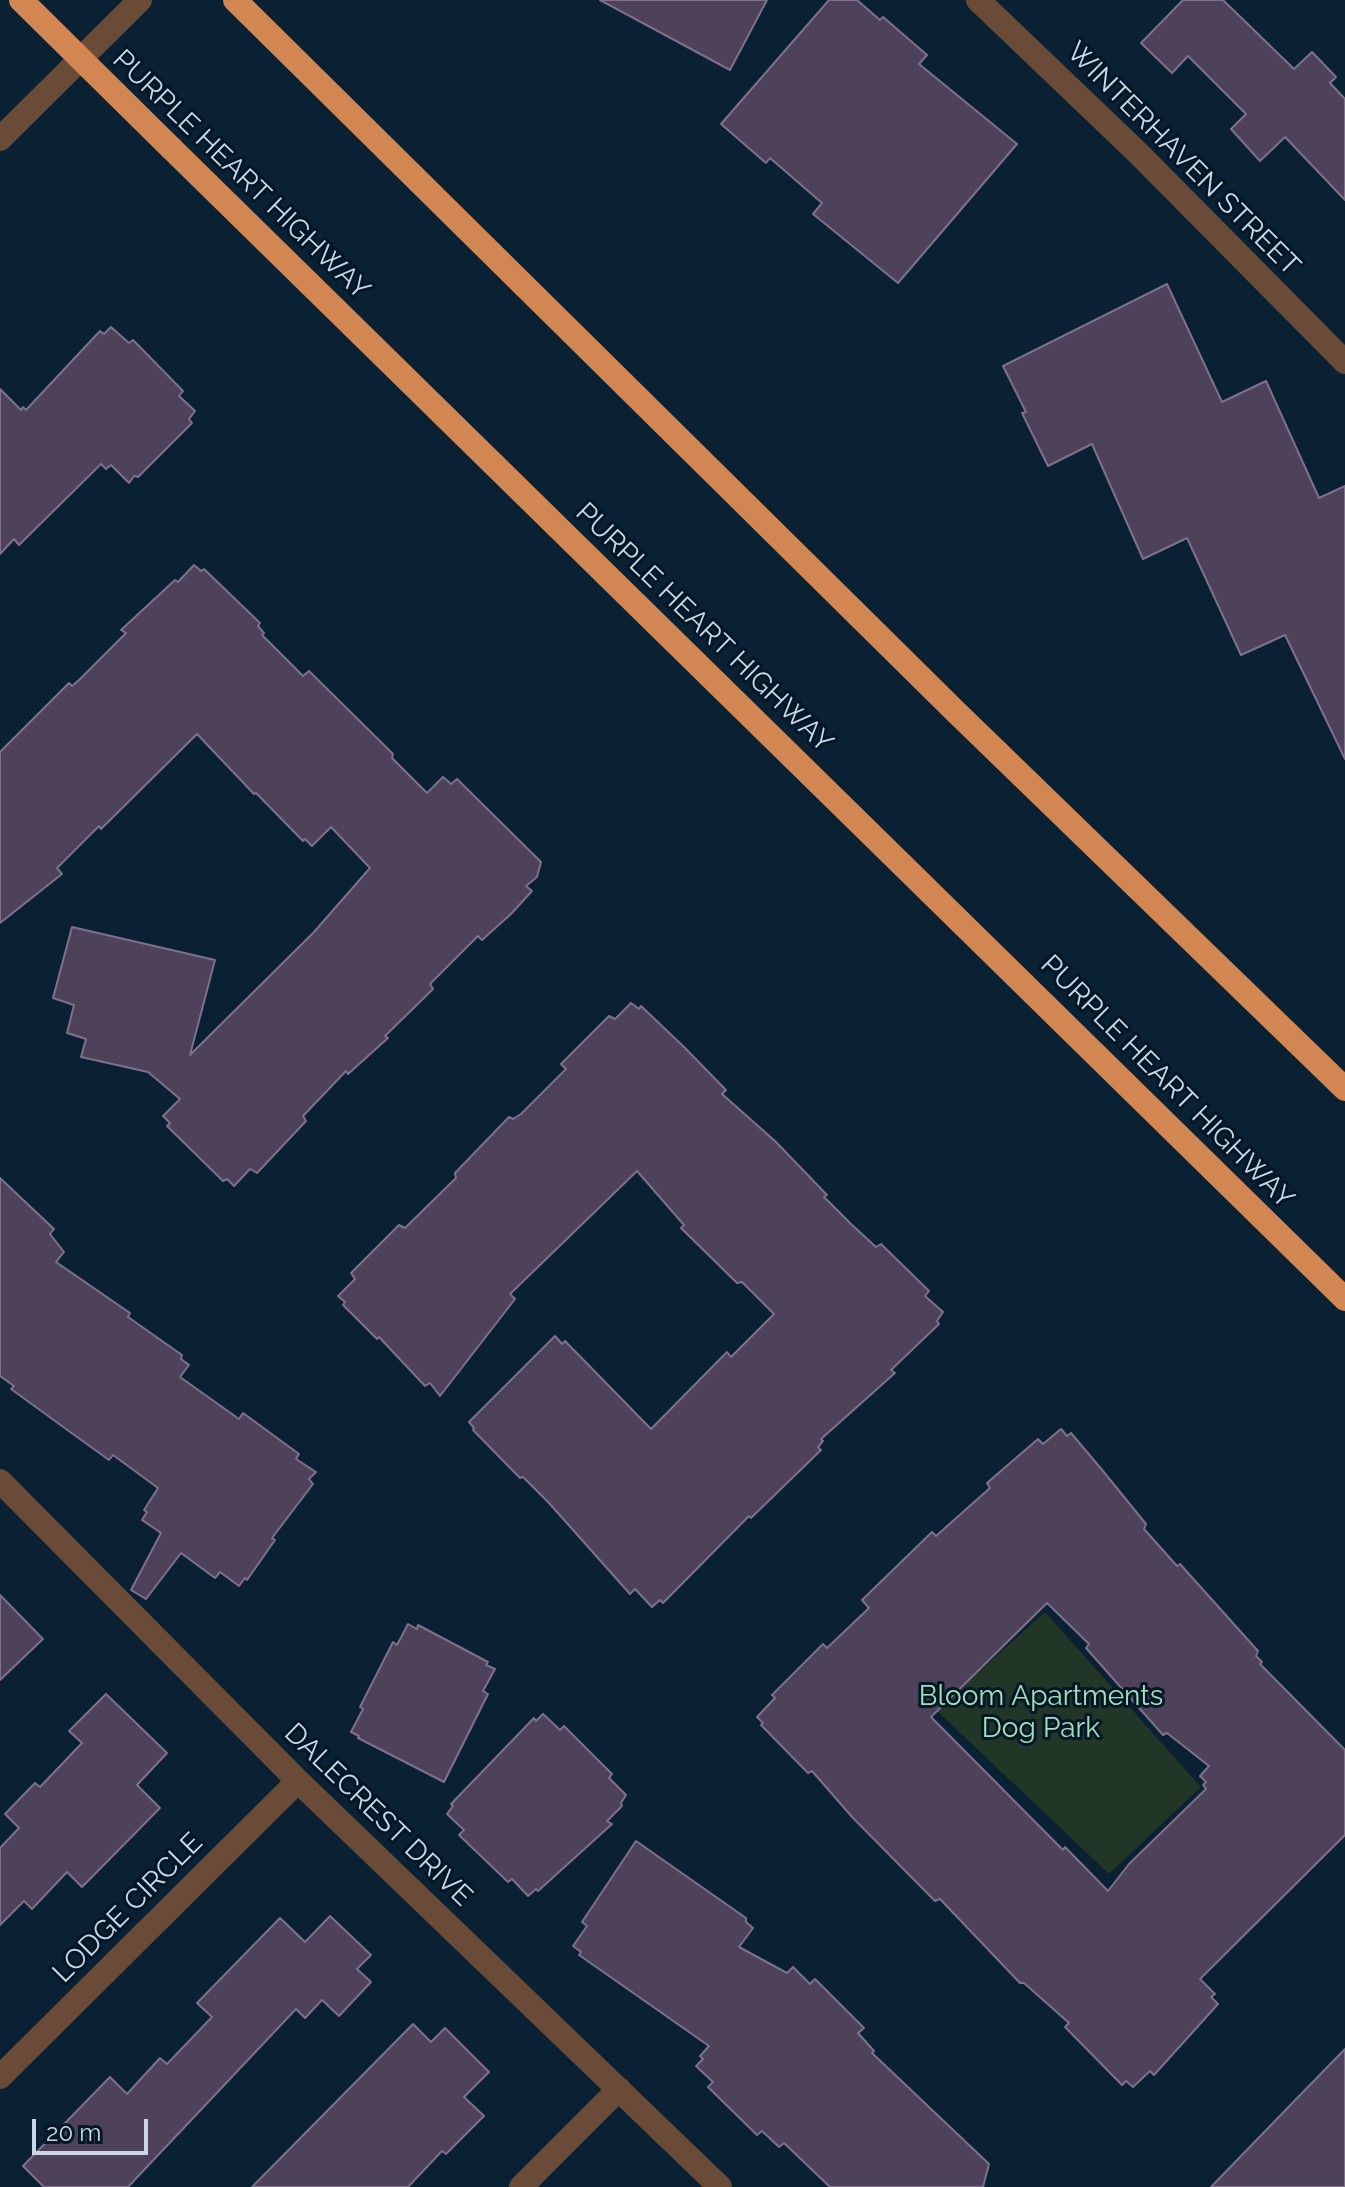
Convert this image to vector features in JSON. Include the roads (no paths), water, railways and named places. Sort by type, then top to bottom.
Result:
[{"type":"highway","name":"PURPLE HEART HIGHWAY","points":[[21,0],[1345,1299]]},
{"type":"highway","points":[[235,0],[944,701],[1345,1089]]},
{"type":"highway","points":[[1222,969],[1345,1072]]},
{"type":"street","points":[[0,139],[140,0]]},
{"type":"street","name":"WINTERHAVEN STREET","points":[[978,0],[1138,153],[1345,362]]},
{"type":"street","name":"DALECREST DRIVE","points":[[0,1481],[298,1781],[720,2187]]},
{"type":"street","name":"LODGE CIRCLE","points":[[0,2077],[298,1781]]},
{"type":"street","points":[[521,2187],[619,2089]]},
{"type":"park label","name":"Bloom Apartments Dog Park","points":[[1041,1713]]}]
